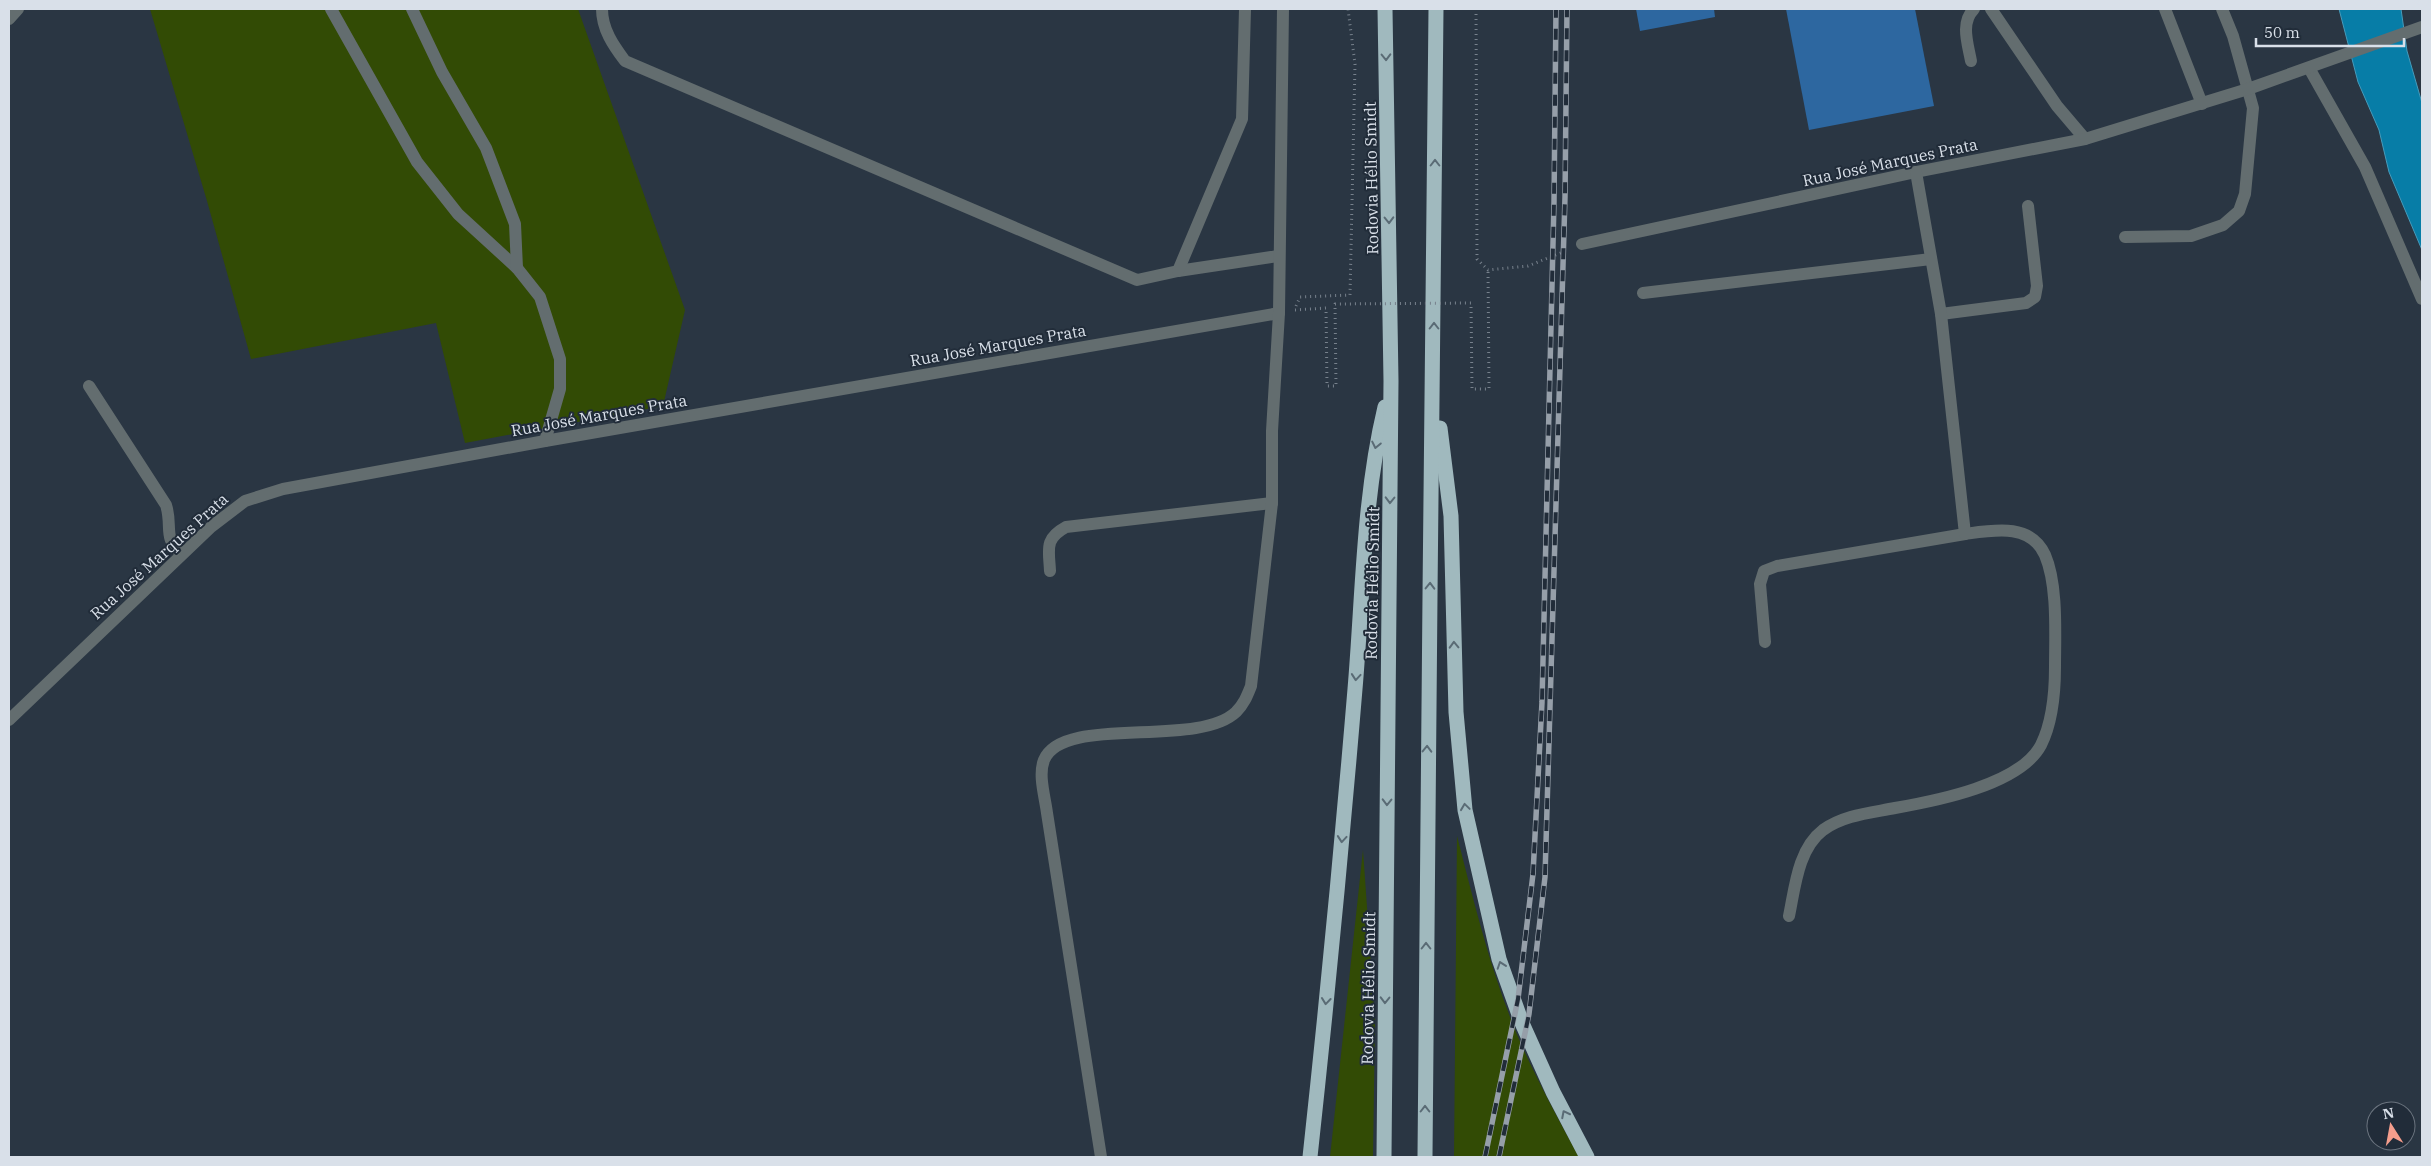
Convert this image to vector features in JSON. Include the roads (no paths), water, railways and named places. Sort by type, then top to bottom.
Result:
[{"type":"highway","name":"Rodovia Hélio Smidt","points":[[1384,1157],[1391,381],[1386,9]]},
{"type":"highway","points":[[1425,1157],[1427,780],[1436,9]]},
{"type":"highway","points":[[1433,374],[1451,516],[1456,712],[1465,810],[1499,959],[1522,1023],[1587,1157]]},
{"type":"highway","points":[[1310,1157],[1349,764],[1368,508],[1375,450],[1391,381]]},
{"type":"lane","points":[[9,19],[18,9]]},
{"type":"lane","points":[[331,9],[418,162],[458,214],[517,268],[540,297],[560,359],[560,389],[545,441]]},
{"type":"lane","points":[[412,9],[442,72],[486,148],[515,224],[517,268]]},
{"type":"lane","points":[[602,9],[602,20],[612,45],[625,61],[1138,280],[1178,271],[1278,256]]},
{"type":"lane","points":[[1178,271],[1242,119],[1245,9]]},
{"type":"lane","points":[[1101,1157],[1047,813],[1042,775],[1044,760],[1050,750],[1084,736],[1196,728],[1224,720],[1235,713],[1246,701],[1251,686],[1272,503],[1272,431],[1278,313],[1284,9]]},
{"type":"lane","points":[[1971,61],[1965,26],[1968,14],[1974,9]]},
{"type":"lane","points":[[1991,9],[2057,106],[2085,139]]},
{"type":"lane","points":[[2164,9],[2202,104]]},
{"type":"lane","points":[[2126,236],[2191,236],[2223,225],[2239,211],[2245,194],[2253,108],[2233,36],[2222,9]]},
{"type":"lane","name":"Rua José Marques Prata","points":[[1582,244],[1916,172],[2085,139],[2248,89],[2422,27]]},
{"type":"lane","points":[[2309,68],[2365,167],[2422,299]]},
{"type":"lane","points":[[1916,172],[1941,314],[1965,534]]},
{"type":"lane","points":[[1941,314],[2026,303],[2035,297],[2036,286],[2028,206]]},
{"type":"lane","points":[[1643,293],[1931,259]]},
{"type":"lane","name":"Rua José Marques Prata","points":[[9,720],[182,554],[244,501],[283,489],[545,441],[1278,313]]},
{"type":"lane","points":[[89,386],[166,505],[170,517],[169,538],[172,546],[182,554]]},
{"type":"lane","points":[[1050,572],[1048,545],[1053,534],[1066,527],[1272,503]]},
{"type":"lane","points":[[1766,642],[1760,584],[1764,571],[1777,566],[1965,534],[2005,530],[2026,534],[2039,543],[2049,566],[2055,678],[2048,729],[2040,747],[2025,762],[2012,771],[1978,788],[1938,801],[1851,816],[1824,830],[1806,850],[1799,870],[1789,916]]},
{"type":"water","points":[[2339,9],[2401,9],[2407,51],[2422,103],[2422,250],[2389,172],[2379,130],[2358,82]]},
{"type":"railway","points":[[1485,1157],[1518,999],[1533,874],[1542,702],[1554,202],[1556,9]]},
{"type":"railway","points":[[1499,1157],[1529,1014],[1545,877],[1565,197],[1567,9]]}]
